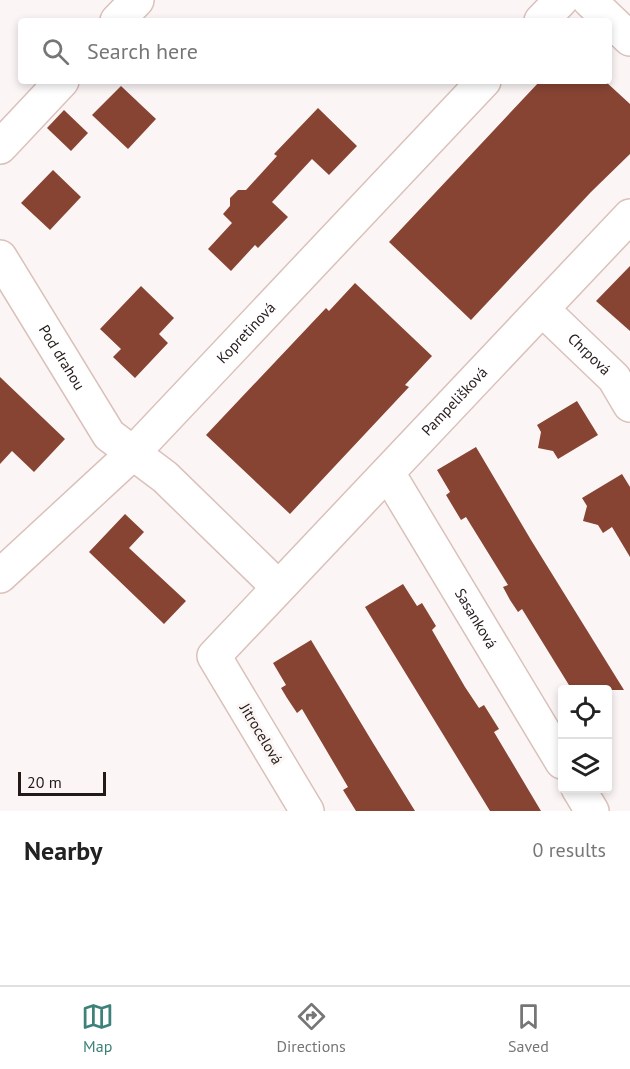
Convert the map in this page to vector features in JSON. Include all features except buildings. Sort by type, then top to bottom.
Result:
[{"type":"street","points":[[120,18],[137,0]]},
{"type":"street","points":[[544,18],[561,0]]},
{"type":"street","points":[[589,0],[608,18]]},
{"type":"street","points":[[612,22],[630,39]]},
{"type":"street","points":[[0,147],[59,84]]},
{"type":"street","name":"Kopretinová","points":[[0,576],[132,454],[481,84]]},
{"type":"street","name":"Pampelišková","points":[[214,656],[630,216]]},
{"type":"street","name":"Pod drahou","points":[[0,257],[109,435],[132,454]]},
{"type":"street","name":"Chrpová","points":[[543,310],[614,378],[630,405]]},
{"type":"street","points":[[132,454],[165,477],[278,587]]},
{"type":"street","name":"Sasanková","points":[[388,473],[558,755]]},
{"type":"street","name":"Jitrocelová","points":[[214,656],[307,811]]},
{"type":"street","points":[[581,793],[592,811]]}]
